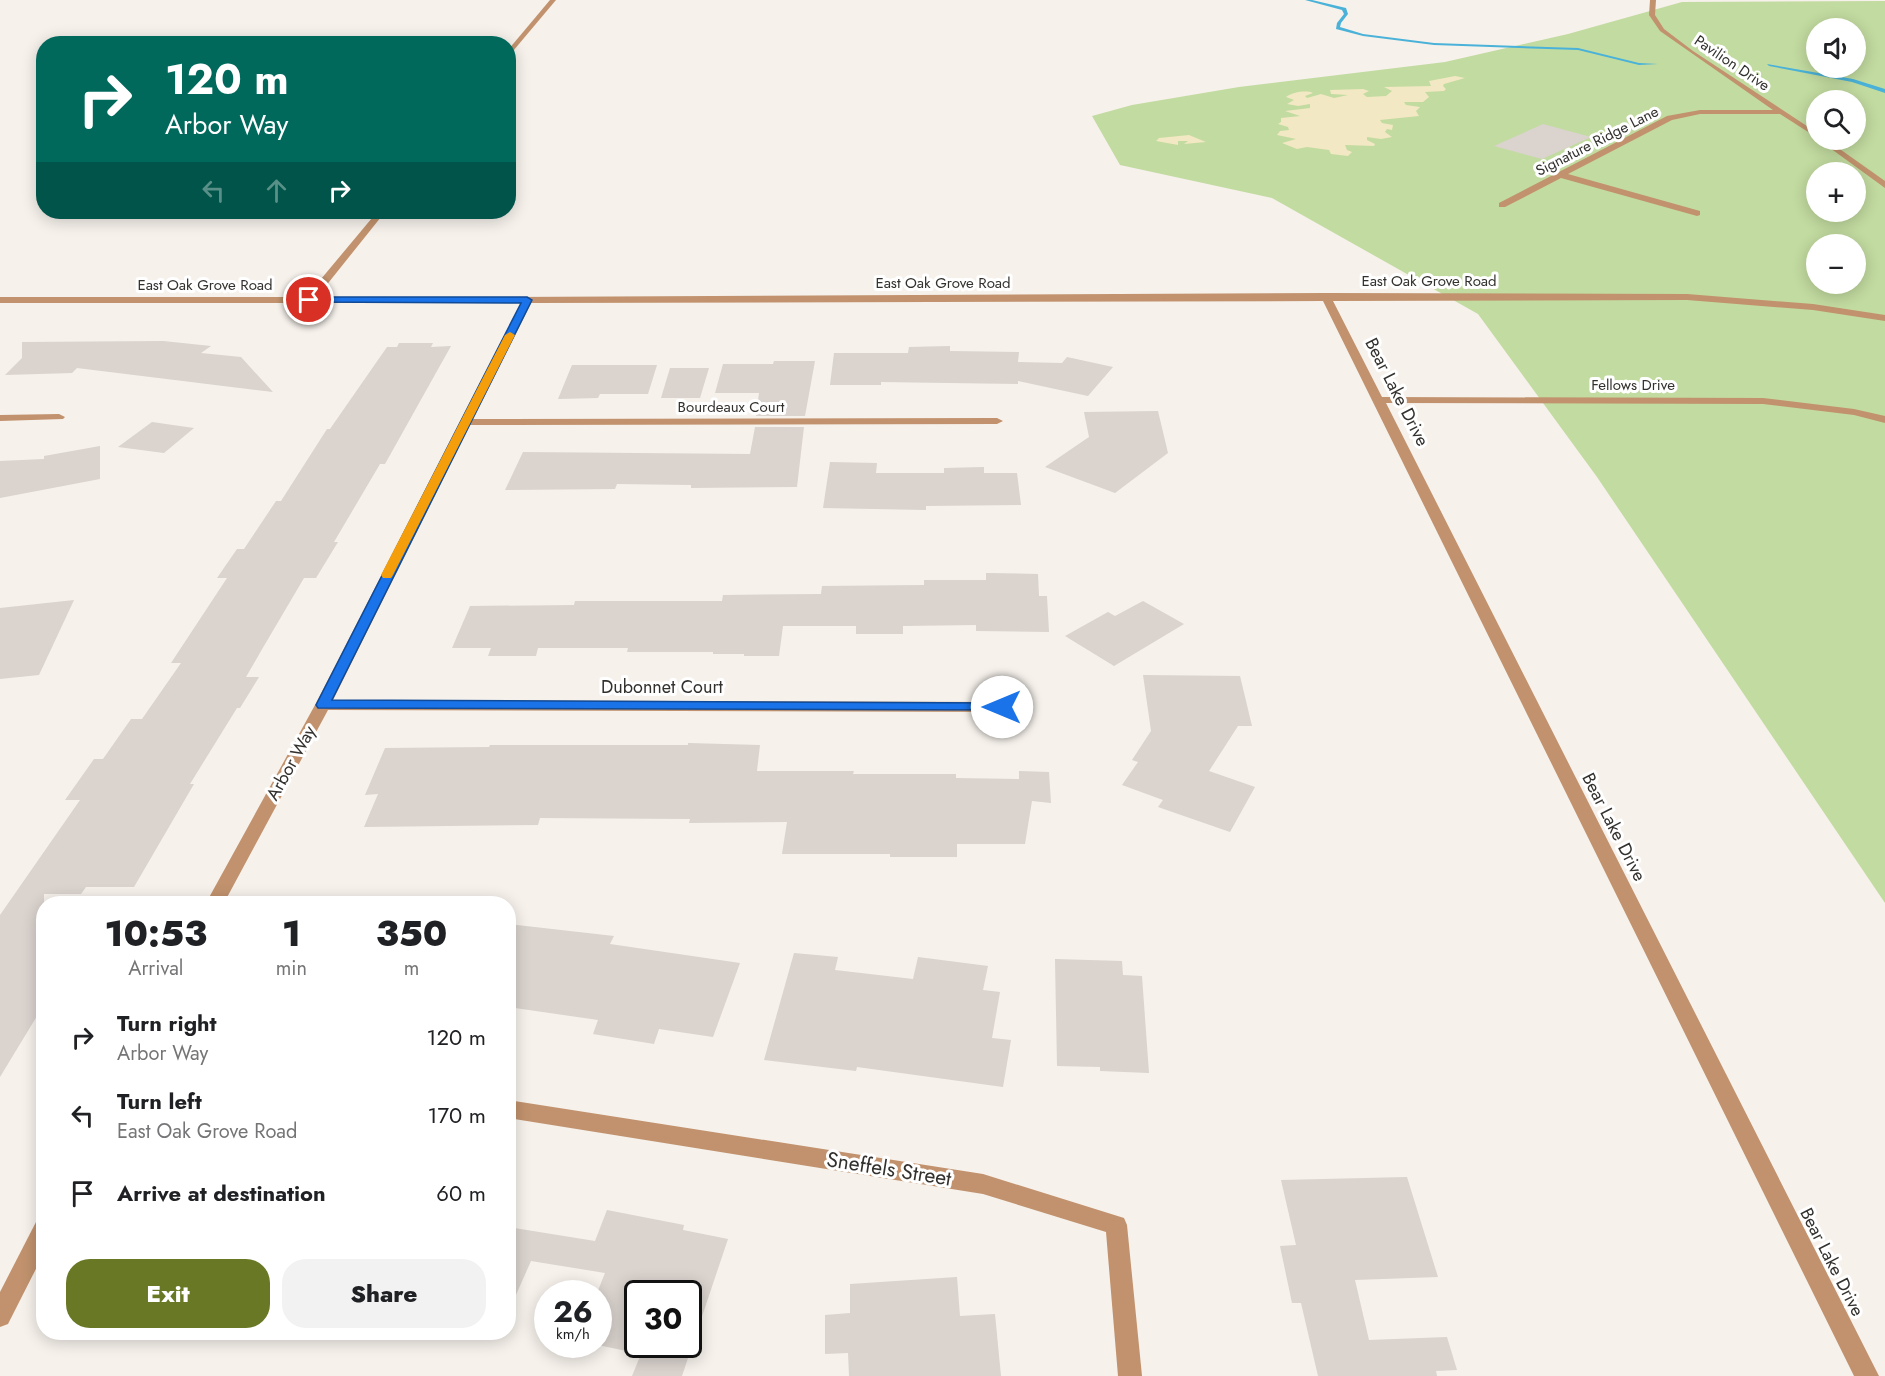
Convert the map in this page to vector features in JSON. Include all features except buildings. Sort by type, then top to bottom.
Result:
[{"type":"street","points":[[516,45],[553,0]]},
{"type":"street","name":"Pavilion Drive","points":[[1653,0],[1652,15],[1662,30],[1806,129]]},
{"type":"street","name":"Signature Ridge Lane","points":[[1502,205],[1670,118],[1700,112],[1780,112]]},
{"type":"street","points":[[1837,150],[1885,185]]},
{"type":"street","points":[[1561,175],[1698,213]]},
{"type":"street","points":[[309,300],[375,219]]},
{"type":"street","name":"Bear Lake Drive","points":[[1326,296],[1867,1376]]},
{"type":"street","name":"East Oak Grove Road","points":[[0,300],[1688,297],[1813,307],[1885,318]]},
{"type":"street","name":"Arbor Way","points":[[218,896],[323,705],[527,300]]},
{"type":"street","name":"Fellows Drive","points":[[1379,400],[1763,400],[1854,412],[1885,420]]},
{"type":"street","points":[[0,418],[59,417]]},
{"type":"street","name":"Bourdeaux Court","points":[[466,422],[997,421]]},
{"type":"street","name":"Dubonnet Court","points":[[323,705],[1002,707]]},
{"type":"street","name":"Sneffels Street","points":[[516,1110],[983,1184],[1116,1225],[1130,1376]]},
{"type":"street","points":[[0,1316],[36,1245]]},
{"type":"green space","points":[[1885,1],[1885,903],[1597,477],[1478,314],[1272,198],[1120,165],[1092,116],[1132,105],[1239,87],[1445,62],[1568,34],[1682,2]]},
{"type":"sand","points":[[1455,76],[1465,78],[1444,84],[1446,89],[1444,91],[1425,92],[1429,97],[1423,102],[1404,102],[1406,105],[1420,107],[1416,111],[1419,116],[1380,120],[1382,123],[1393,125],[1392,130],[1387,129],[1385,132],[1392,137],[1381,139],[1367,137],[1367,140],[1375,144],[1374,146],[1345,145],[1347,150],[1352,152],[1348,156],[1331,154],[1329,150],[1307,147],[1297,149],[1282,143],[1296,139],[1277,135],[1280,131],[1289,130],[1288,127],[1278,124],[1281,118],[1300,116],[1285,111],[1310,108],[1310,104],[1298,106],[1287,104],[1294,100],[1286,97],[1292,94],[1307,92],[1313,93],[1305,96],[1307,98],[1321,94],[1334,98],[1348,95],[1331,94],[1330,90],[1363,89],[1369,91],[1363,94],[1367,97],[1386,96],[1392,91],[1384,87],[1431,86],[1429,81]]},
{"type":"sand","points":[[1189,135],[1206,142],[1184,144],[1188,141],[1178,141],[1178,145],[1156,141],[1159,138]]},
{"type":"waterway","points":[[1307,0],[1344,9],[1346,14],[1338,28],[1363,35],[1434,44],[1578,49],[1639,64],[1656,64]]},
{"type":"waterway","points":[[1769,65],[1853,81],[1885,91]]},
{"type":"slow traffic","points":[[387,575],[510,335]]},
{"type":"route","points":[[309,300],[527,300],[323,705],[1002,707]]}]
